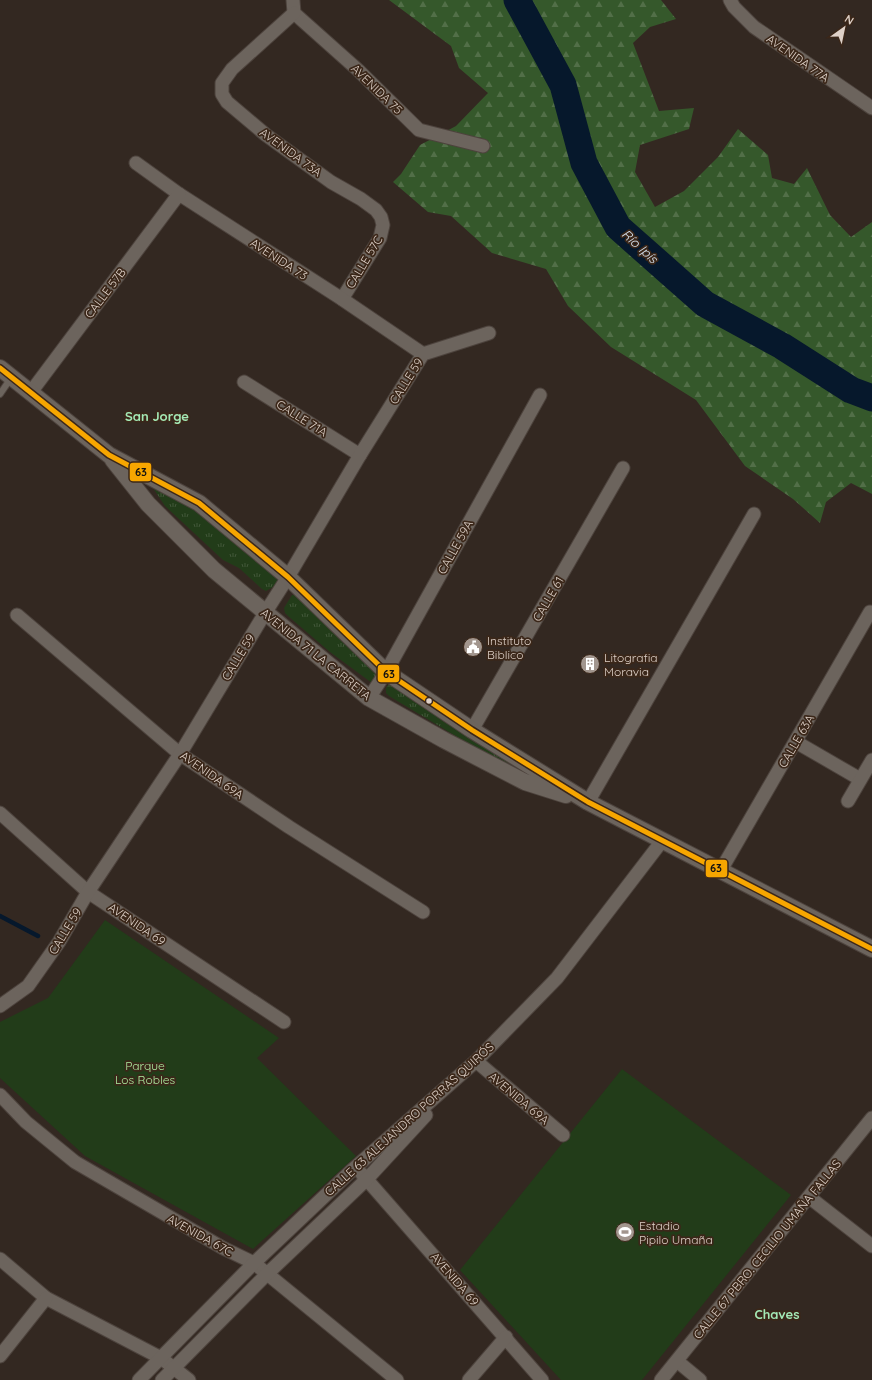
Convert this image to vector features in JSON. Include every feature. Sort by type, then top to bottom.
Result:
[{"type":"street","name":"AVENIDA 77A","points":[[730,0],[734,7],[754,27],[872,108]]},
{"type":"street","name":"AVENIDA 73A","points":[[293,6],[232,69],[222,83],[222,94],[227,102],[266,135],[331,182],[361,199],[376,210],[381,217],[383,225]]},
{"type":"street","name":"AVENIDA 75","points":[[293,6],[419,130],[483,146]]},
{"type":"street","name":"AVENIDA 73","points":[[136,163],[179,194],[342,299],[423,354]]},
{"type":"street","name":"CALLE 57B","points":[[31,392],[179,194]]},
{"type":"street","name":"CALLE 57C","points":[[342,299],[380,238],[383,225]]},
{"type":"street","name":"CALLE 59","points":[[0,1006],[28,986],[59,942],[88,892],[180,754],[265,613],[288,578],[360,455],[423,354],[489,333]]},
{"type":"street","name":"AVENIDA 71 LA CARRETA","points":[[6,372],[109,456],[148,504],[214,570],[369,698],[444,740],[525,782],[588,802]]},
{"type":"street","name":"CALLE 71A","points":[[244,382],[360,455]]},
{"type":"street","name":"CALLE 59A","points":[[369,698],[386,672],[540,395]]},
{"type":"street","name":"AVENIDA 71 LA CARRETA","points":[[109,456],[199,503],[288,578],[386,672],[472,730],[588,802],[872,949]]},
{"type":"street","name":"CALLE 61","points":[[472,730],[623,468]]},
{"type":"street","points":[[588,802],[754,514]]},
{"type":"street","name":"CALLE 63A","points":[[720,870],[871,612]]},
{"type":"street","name":"AVENIDA 69A","points":[[17,615],[180,754],[289,827],[423,912]]},
{"type":"street","points":[[796,742],[860,780]]},
{"type":"street","points":[[848,800],[872,760]]},
{"type":"street","name":"AVENIDA 69","points":[[0,813],[88,892],[284,1022]]},
{"type":"street","name":"CALLE 63 ALEJANDRO PORRAS QUIRÓS","points":[[162,1380],[267,1274],[367,1179],[476,1061],[556,978],[662,841]]},
{"type":"street","name":"AVENIDA 69A","points":[[476,1061],[563,1135]]},
{"type":"street","name":"CALLE 63 ALEJANDRO PORRAS QUIRÓS","points":[[139,1380],[254,1263],[356,1167],[476,1061]]},
{"type":"street","name":"AVENIDA 67C","points":[[0,1095],[26,1122],[75,1162],[223,1248],[254,1263],[397,1380]]},
{"type":"street","name":"CALLE 67 PBRO. CECILIO UMAÑA FALLAS","points":[[661,1380],[872,1118]]},
{"type":"street","name":"AVENIDA 69","points":[[356,1167],[542,1380]]},
{"type":"street","points":[[809,1197],[872,1246]]},
{"type":"street","points":[[0,1259],[46,1298],[161,1358],[189,1380]]},
{"type":"street","points":[[0,1356],[46,1298]]},
{"type":"street","points":[[469,1380],[506,1337]]},
{"type":"street","points":[[677,1361],[700,1380]]},
{"type":"lane","points":[[0,394],[6,372]]},
{"type":"green space","points":[[389,0],[661,0],[676,19],[650,27],[633,43],[659,111],[694,108],[689,129],[640,145],[635,172],[655,207],[684,191],[718,157],[738,129],[768,155],[772,178],[794,184],[807,168],[830,215],[851,237],[872,222],[872,494],[851,483],[826,502],[820,523],[793,499],[745,466],[696,400],[611,347],[568,306],[546,269],[492,253],[451,216],[428,212],[393,182],[401,174],[420,145],[456,126],[488,93],[459,68],[451,46]]},
{"type":"green space","points":[[151,485],[176,493],[272,571],[278,579],[275,586],[266,591],[262,589],[239,568],[223,560],[165,506]]},
{"type":"green space","points":[[292,595],[297,595],[382,674],[372,683],[330,652],[288,616],[285,613],[284,608]]},
{"type":"green space","points":[[391,681],[509,762],[504,765],[389,696],[386,693],[386,688]]},
{"type":"green space","name":"Parque Los Robles","points":[[105,920],[279,1038],[257,1058],[356,1156],[253,1249],[85,1156],[0,1078],[0,1022],[48,998]]},
{"type":"green space","name":"Estadio Pipilo Umaña","points":[[622,1069],[791,1195],[642,1380],[561,1380],[460,1270]]},
{"type":"waterway","name":"Río Ipís","points":[[517,0],[563,85],[584,163],[618,227],[705,304],[782,346],[851,390],[872,398]]},
{"type":"waterway","points":[[0,916],[38,936]]},
{"type":"transit line","name":"63","points":[[0,368],[109,455],[199,503],[288,577],[386,672],[472,730],[588,802],[872,949]]},
{"type":"place","name":"Instituto Biblico","points":[[473,647]]},
{"type":"place","name":"Litografia Moravia","points":[[590,664]]},
{"type":"place","name":"Estadio Pipilo Umaña","points":[[625,1232]]},
{"type":"district","name":"San Jorge","points":[[157,416]]},
{"type":"district","name":"Chaves","points":[[777,1314]]}]
